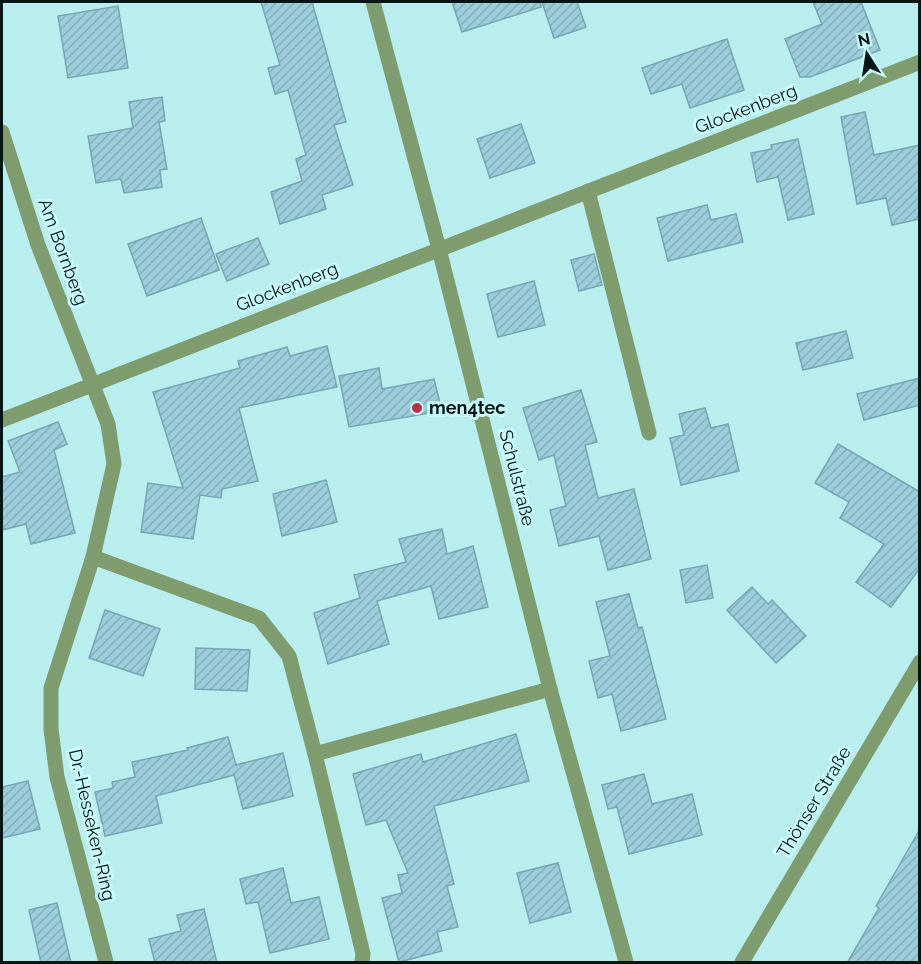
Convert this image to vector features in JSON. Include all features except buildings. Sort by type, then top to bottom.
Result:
[{"type":"street","name":"Schulstraße","points":[[373,2],[439,249],[550,689],[626,963]]},
{"type":"street","name":"Glockenberg","points":[[2,420],[920,62]]},
{"type":"street","name":"Am Bornberg","points":[[2,132],[38,245],[92,384]]},
{"type":"street","points":[[588,191],[649,433]]},
{"type":"street","name":"Dr.-Hesseken-Ring","points":[[92,384],[108,424],[114,464],[93,557],[51,688],[51,729],[57,777],[106,963]]},
{"type":"street","points":[[93,557],[259,618],[289,656],[363,954],[362,963]]},
{"type":"street","name":"Thönser Straße","points":[[742,963],[920,662]]},
{"type":"street","points":[[315,754],[550,689]]},
{"type":"place","name":"men4tec","points":[[417,408]]}]
